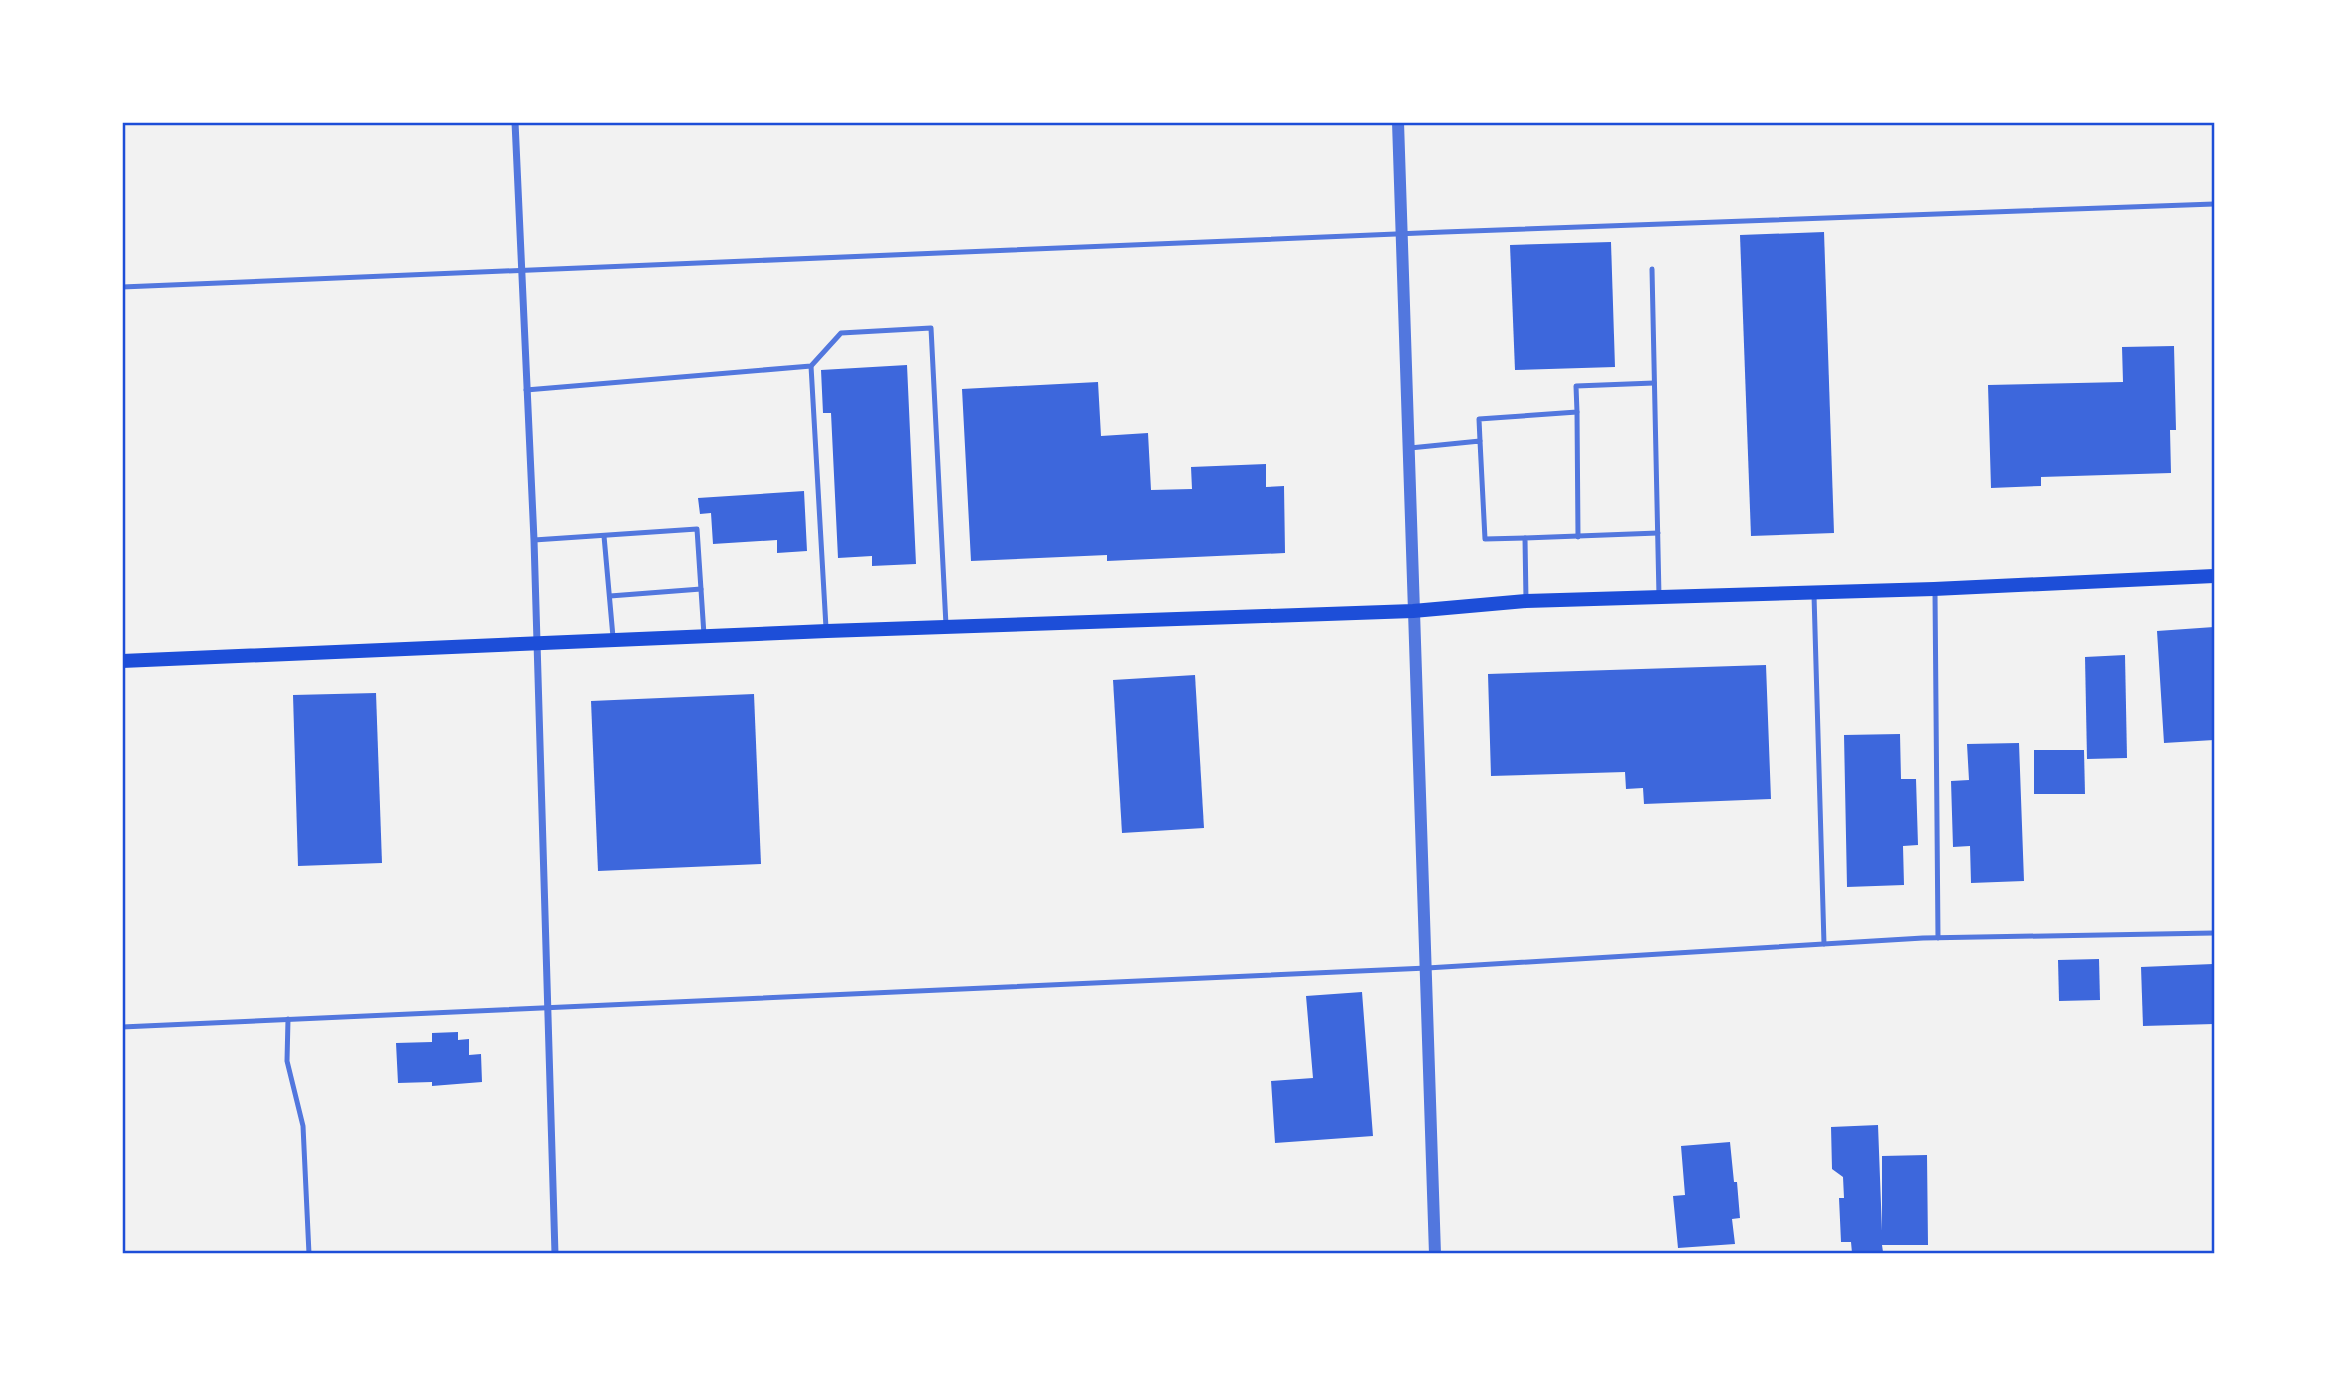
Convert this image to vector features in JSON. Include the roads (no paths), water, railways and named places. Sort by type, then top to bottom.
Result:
[{"type":"main road","points":[[122,661],[827,631],[1413,611],[1526,601],[1934,589],[2214,576]]},
{"type":"street","points":[[515,122],[534,540],[555,1254]]},
{"type":"street","points":[[1398,122],[1435,1254]]},
{"type":"lane","points":[[122,287],[1402,234],[2214,204]]},
{"type":"lane","points":[[1652,269],[1659,596]]},
{"type":"lane","points":[[526,390],[811,366],[841,333],[931,328],[946,628]]},
{"type":"lane","points":[[811,366],[827,631]]},
{"type":"lane","points":[[1578,537],[1576,386],[1654,383]]},
{"type":"lane","points":[[1577,412],[1479,419],[1485,539],[1658,533]]},
{"type":"lane","points":[[1410,448],[1480,441]]},
{"type":"lane","points":[[534,540],[697,529],[704,637]]},
{"type":"lane","points":[[604,536],[613,640]]},
{"type":"lane","points":[[1525,538],[1526,601]]},
{"type":"lane","points":[[610,596],[701,589]]},
{"type":"lane","points":[[1934,589],[1938,938]]},
{"type":"lane","points":[[1814,592],[1824,944]]},
{"type":"lane","points":[[122,1027],[1427,968],[1938,938],[2214,933]]},
{"type":"lane","points":[[288,1019],[287,1061],[303,1126],[309,1254]]}]
